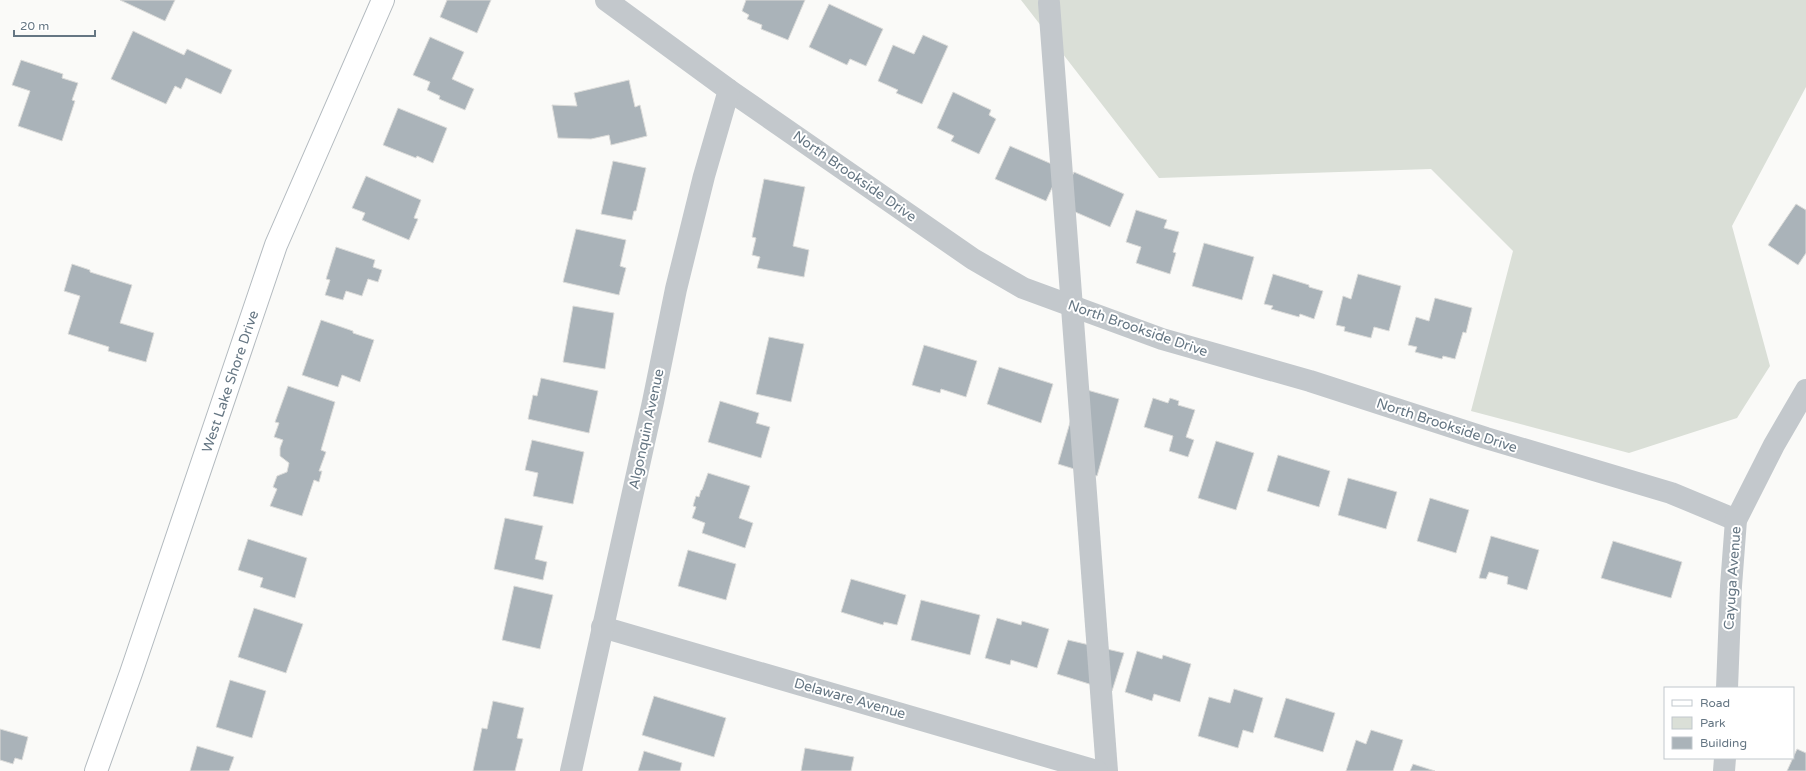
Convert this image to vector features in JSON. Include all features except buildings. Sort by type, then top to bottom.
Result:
[{"type":"street","name":"West Lake Shore Drive","points":[[96,771],[131,673],[276,245],[383,0]]},
{"type":"street","name":"North Brookside Drive","points":[[606,0],[729,90],[973,259],[1023,288],[1162,339],[1310,381],[1486,438],[1671,493],[1736,520]]},
{"type":"street","points":[[1049,3],[1074,307],[1107,771]]},
{"type":"street","name":"Algonquin Avenue","points":[[571,771],[653,402],[676,289],[704,176],[729,90]]},
{"type":"street","name":"Cayuga Avenue","points":[[1727,687],[1731,586],[1736,520],[1774,445],[1806,390]]},
{"type":"street","name":"Delaware Avenue","points":[[602,627],[1097,771]]},
{"type":"street","points":[[1724,771],[1725,759]]},
{"type":"green space","points":[[1021,0],[1806,0],[1806,87],[1732,226],[1770,366],[1737,418],[1629,453],[1471,411],[1513,251],[1431,169],[1159,178]]}]
